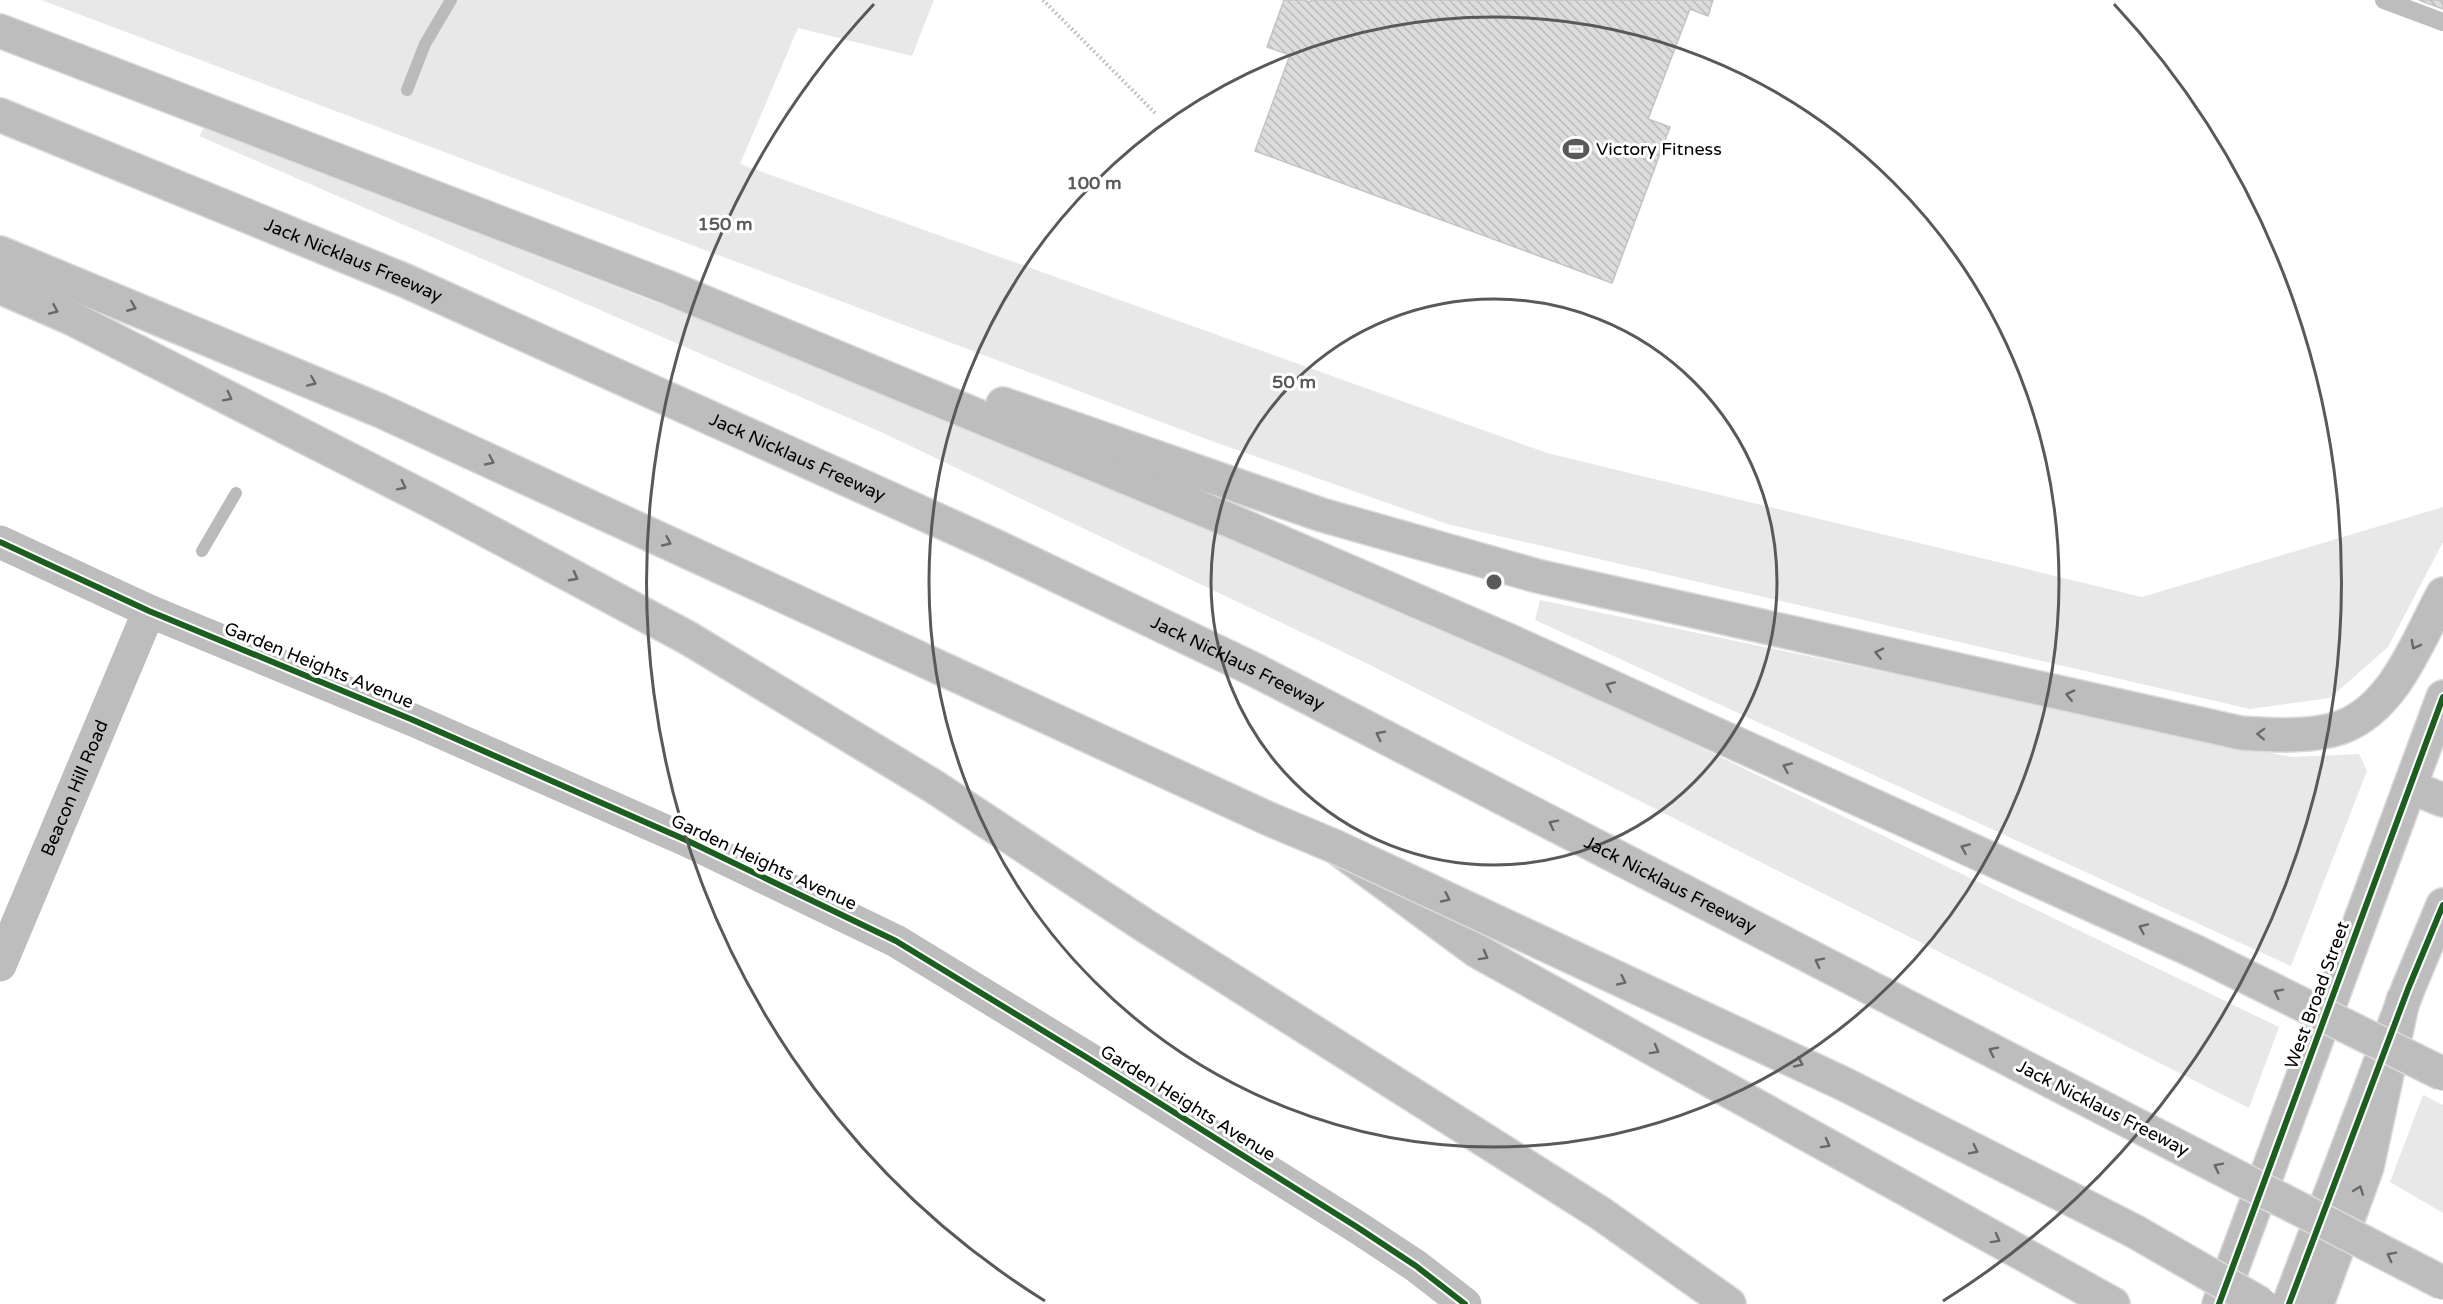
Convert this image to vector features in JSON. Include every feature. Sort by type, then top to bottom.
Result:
[{"type":"main road","points":[[0,31],[667,287],[1225,518],[1458,619],[2196,952],[2443,1074]]},
{"type":"main road","name":"Jack Nicklaus Freeway","points":[[0,115],[406,280],[995,546],[1255,670],[2443,1283]]},
{"type":"main road","points":[[0,253],[381,411],[1267,818],[1322,841],[1844,1084],[2134,1231],[2261,1304]]},
{"type":"main road","points":[[0,287],[73,319],[427,499],[688,638],[933,786],[1144,925],[1600,1213],[1730,1304]]},
{"type":"main road","points":[[667,287],[1322,515],[1526,573],[2241,733],[2295,736],[2341,728],[2369,711],[2397,681],[2443,594]]},
{"type":"main road","name":"Garden Heights Avenue","points":[[0,542],[149,610],[413,720],[686,840],[896,941],[1347,1221],[1416,1266],[1465,1304]]},
{"type":"main road","name":"Beacon Hill Road","points":[[0,965],[149,610]]},
{"type":"main road","name":"West Broad Street","points":[[2219,1304],[2443,697]]},
{"type":"main road","points":[[2410,787],[2443,800]]},
{"type":"main road","points":[[1322,841],[1476,951],[2113,1304]]},
{"type":"main road","points":[[2289,1304],[2403,1000],[2443,905]]},
{"type":"main road","points":[[2317,1304],[2367,1167],[2403,1000]]},
{"type":"lane","points":[[2384,0],[2443,22]]},
{"type":"path","points":[[1043,0],[1156,114]]},
{"type":"shaded area","points":[[41,0],[934,0],[912,56],[798,28],[740,164],[1547,453],[2142,597],[2443,507],[2443,542],[2388,647],[2330,698],[2250,709],[1447,524],[1209,440]]},
{"type":"shaded area","points":[[204,128],[704,321],[1138,498],[1538,669],[2279,1027],[2249,1108],[1364,662],[881,432],[199,136]]},
{"type":"shaded area","points":[[1540,600],[2291,757],[2359,754],[2367,771],[2291,966],[1535,620]]},
{"type":"shaded area","points":[[2423,1095],[2443,1105],[2443,1213],[2390,1182]]},
{"type":"building","points":[[1284,0],[1310,2],[1311,0],[1713,0],[1708,16],[1690,9],[1648,119],[1670,127],[1612,283],[1255,151],[1290,55],[1267,47]]},
{"type":"building","points":[[2419,0],[2443,0],[2443,9]]},
{"type":"waterway","points":[[407,90],[425,44],[451,0]]},
{"type":"waterway","points":[[202,551],[236,493]]},
{"type":"cycle path","points":[[0,542],[149,611],[413,720],[686,840],[896,941],[1357,1227],[1416,1266],[1465,1304]]},
{"type":"cycle path","points":[[2219,1304],[2443,697]]},
{"type":"cycle path","points":[[2289,1304],[2408,989],[2443,905]]},
{"type":"place","name":"Victory Fitness","points":[[1576,149]]}]
